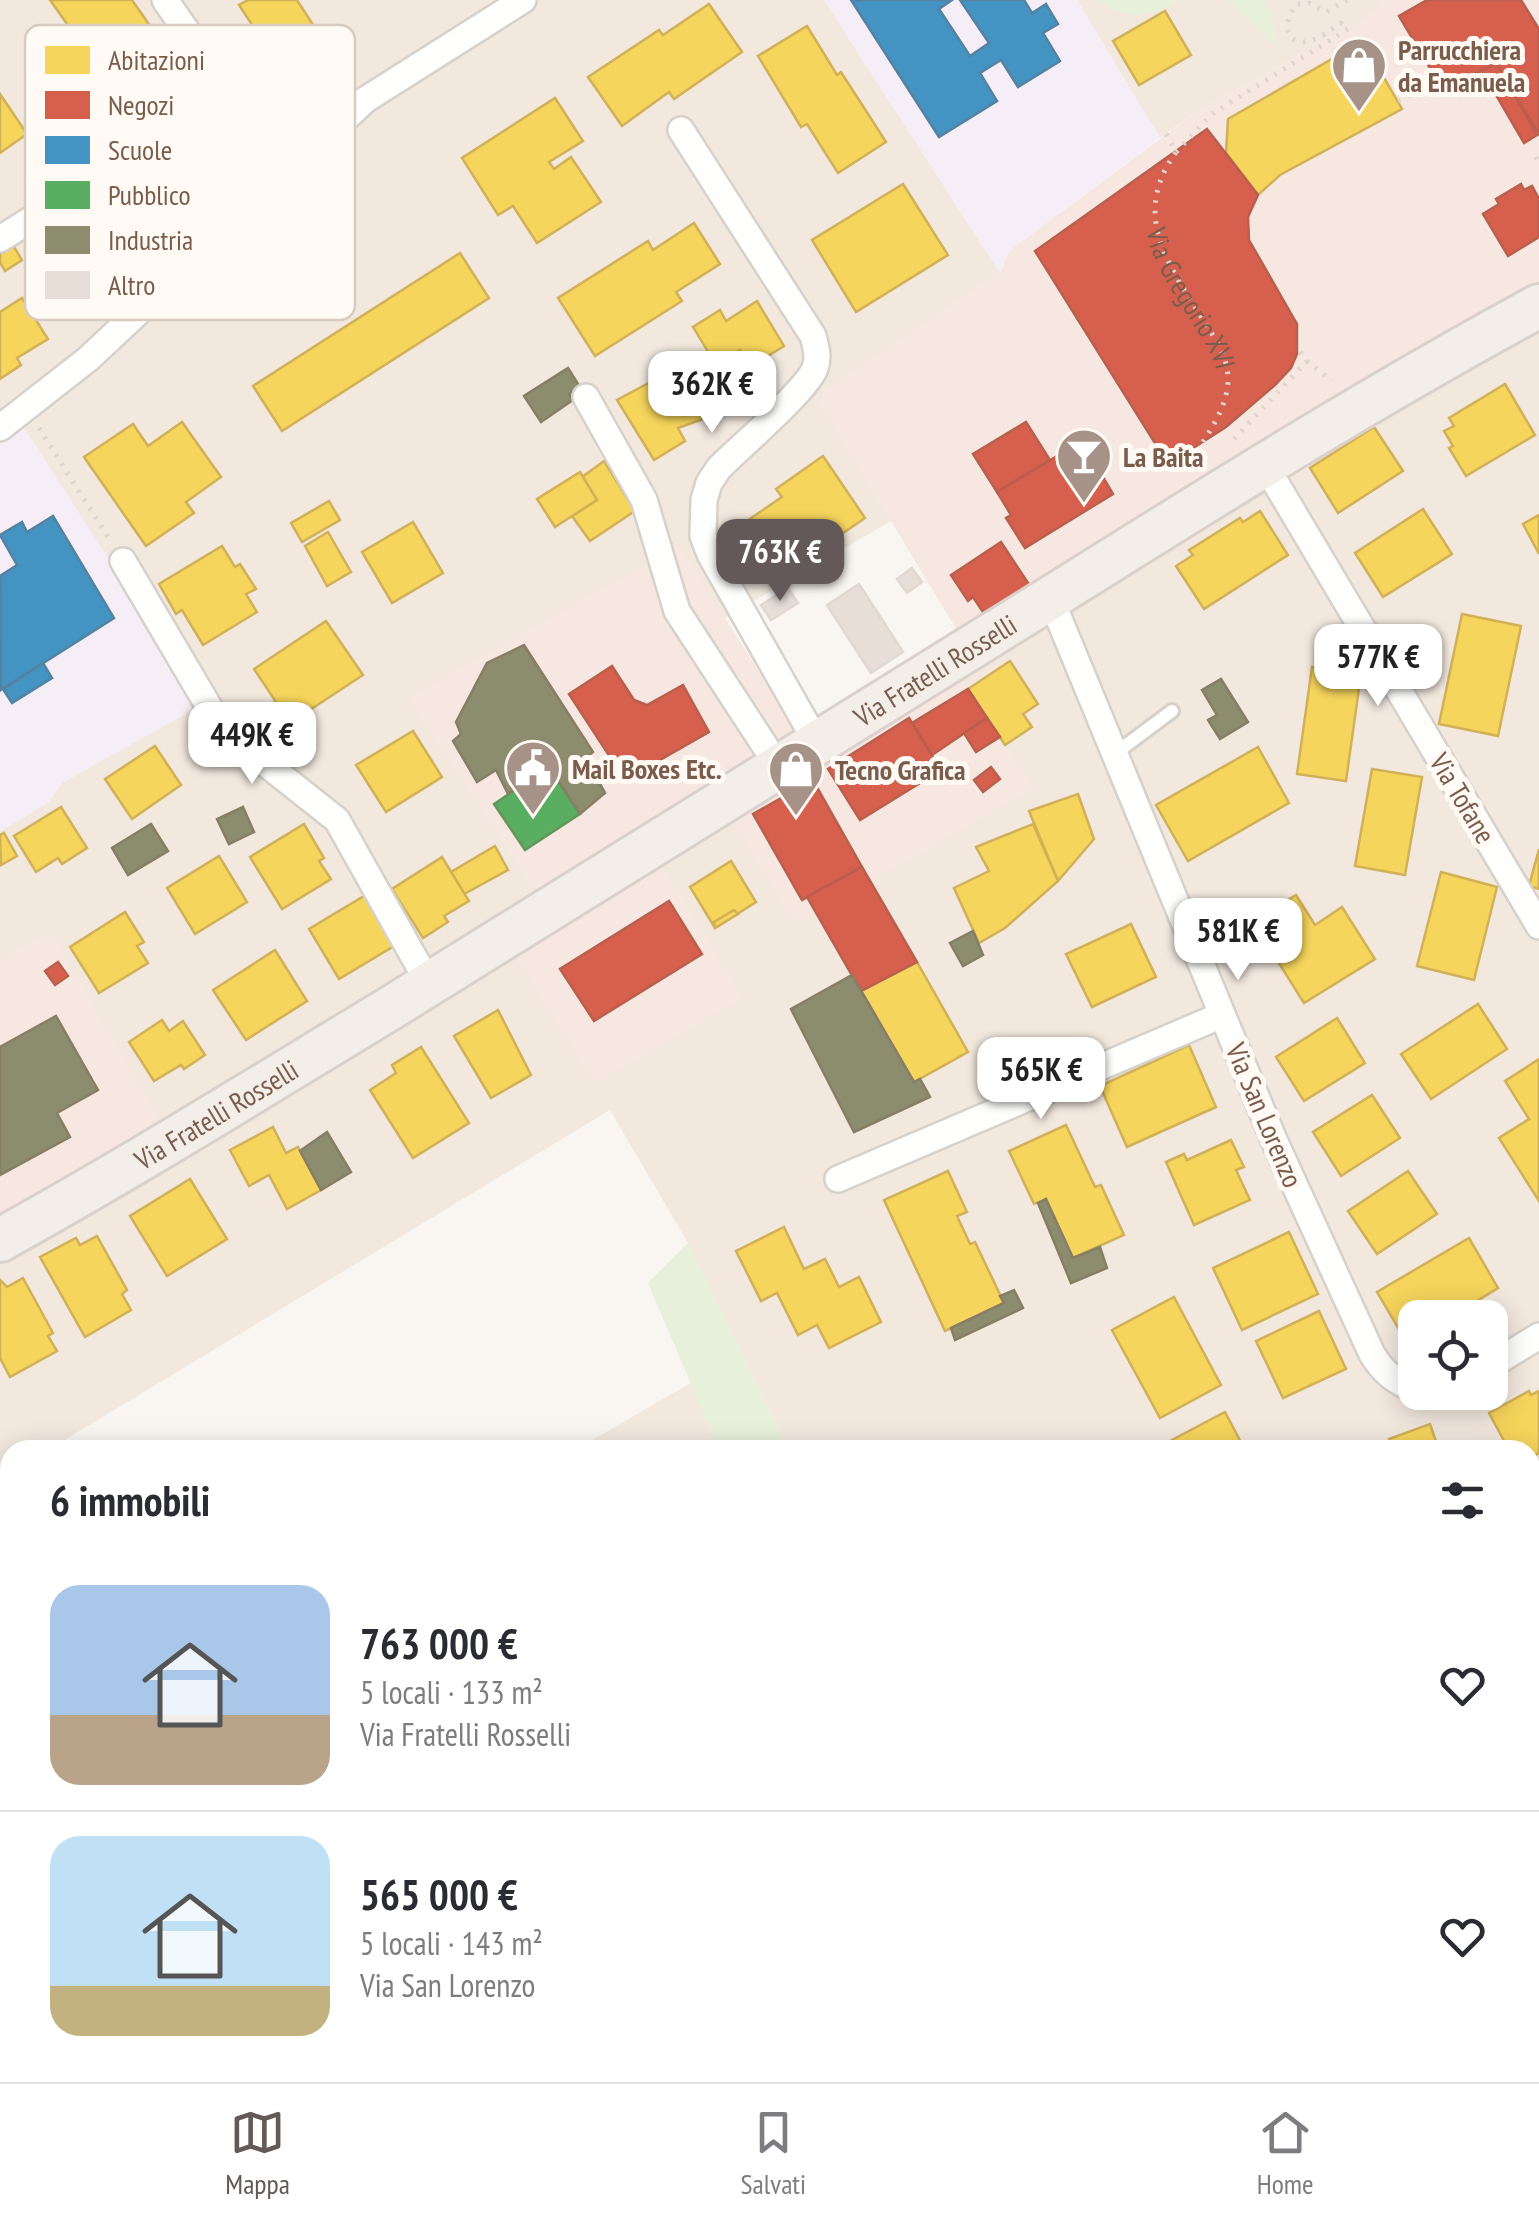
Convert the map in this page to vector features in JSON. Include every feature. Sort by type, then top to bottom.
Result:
[{"type":"main road","points":[[1050,598],[1172,520],[1539,306]]},
{"type":"main road","name":"Via Fratelli Rosselli","points":[[0,1240],[113,1178],[1050,598]]},
{"type":"street","points":[[166,0],[183,25]]},
{"type":"street","points":[[355,111],[523,0]]},
{"type":"street","points":[[681,130],[814,336],[817,348],[814,372],[806,382],[719,468],[709,484],[701,517],[710,554],[817,742]]},
{"type":"street","points":[[0,239],[25,223]]},
{"type":"street","points":[[0,428],[88,360],[131,320]]},
{"type":"street","points":[[586,397],[644,500],[677,611],[780,768]]},
{"type":"street","name":"Via Tofane","points":[[1265,465],[1539,926]]},
{"type":"street","points":[[122,561],[222,729],[337,820],[429,984]]},
{"type":"street","name":"Via San Lorenzo","points":[[1050,598],[1274,1140],[1372,1354],[1381,1369],[1398,1382]]},
{"type":"street","points":[[838,1178],[1222,1015]]},
{"type":"street","points":[[1508,1355],[1539,1336]]},
{"type":"lane","points":[[1113,754],[1172,712]]},
{"type":"path","points":[[1166,134],[1176,152],[1212,114],[1348,29],[1341,22],[1312,40],[1300,42],[1292,38],[1286,26],[1297,4],[1309,3],[1326,12],[1348,0]]},
{"type":"path","points":[[1398,101],[1436,80]]},
{"type":"path","name":"Via Gregorio XVI","points":[[1172,520],[1176,498],[1192,460],[1223,407],[1228,378],[1221,351],[1172,272],[1157,232],[1160,181],[1176,152]]},
{"type":"path","points":[[1212,497],[1220,463],[1236,436],[1308,361],[1298,348]]},
{"type":"path","points":[[26,408],[122,561]]},
{"type":"shaded area","points":[[0,0],[824,0],[1000,273],[817,397],[891,521],[723,619],[678,546],[654,855],[727,811],[1032,789],[954,667],[1539,312],[1539,1440],[784,1440],[688,1243],[610,1110],[65,1440],[0,1440],[0,1233],[50,932],[0,962],[0,831],[48,803],[62,783],[194,709],[22,426],[0,444]]},
{"type":"shaded area","points":[[824,0],[1077,0],[1160,138],[1010,250],[1000,273]]},
{"type":"shaded area","points":[[1077,0],[1378,0],[1383,9],[1198,111],[1160,138]]},
{"type":"shaded area","points":[[1378,0],[1539,0],[1539,312],[972,655],[816,397],[1000,273],[1010,250],[1198,111],[1383,9]]},
{"type":"shaded area","points":[[23,426],[127,587],[194,709],[62,783],[48,803],[0,831],[0,444]]},
{"type":"shaded area","points":[[679,546],[813,756],[954,667],[1033,788],[796,924],[727,811],[655,855],[743,998],[595,1083],[509,945],[552,917],[409,698]]},
{"type":"shaded area","points":[[50,932],[169,1137],[0,1233],[0,962]]},
{"type":"shaded area","points":[[691,1383],[715,1440],[592,1440]]},
{"type":"green space","points":[[1099,0],[1177,0],[1158,11],[1138,15],[1118,11]]},
{"type":"green space","points":[[1228,0],[1262,0],[1272,17],[1278,48]]},
{"type":"green space","points":[[688,1243],[784,1440],[715,1440],[648,1283]]},
{"type":"building: Abitazioni","points":[[50,0],[132,0],[149,25],[68,25]]},
{"type":"building: Abitazioni","points":[[248,0],[297,0],[313,25],[252,25],[239,5]]},
{"type":"building: Abitazioni","points":[[709,4],[742,52],[674,99],[669,92],[622,126],[588,77],[659,30],[663,35]]},
{"type":"building: Abitazioni","points":[[1165,11],[1191,55],[1139,85],[1113,41]]},
{"type":"building: Abitazioni","points":[[807,26],[886,142],[838,173],[807,124],[801,127],[758,56]]},
{"type":"building: Abitazioni","points":[[1363,41],[1402,109],[1280,175],[1258,195],[1226,153],[1228,119]]},
{"type":"building: Abitazioni","points":[[0,94],[25,135],[0,153]]},
{"type":"building: Abitazioni","points":[[555,98],[583,141],[549,162],[554,169],[571,157],[601,202],[537,243],[513,206],[498,215],[462,158]]},
{"type":"building: Abitazioni","points":[[903,184],[948,255],[856,312],[812,240]]},
{"type":"building: Abitazioni","points":[[694,223],[720,264],[676,292],[682,301],[595,356],[558,298],[648,241],[653,250]]},
{"type":"building: Abitazioni","points":[[11,242],[22,260],[5,271],[0,263],[0,249]]},
{"type":"building: Abitazioni","points":[[460,253],[489,298],[282,431],[253,386]]},
{"type":"building: Abitazioni","points":[[22,298],[25,320],[36,320],[48,339],[17,358],[21,365],[0,379],[0,312]]},
{"type":"building: Abitazioni","points":[[757,301],[784,346],[750,367],[740,350],[716,365],[693,327],[720,310],[726,321]]},
{"type":"building: Abitazioni","points":[[673,370],[703,419],[678,428],[685,441],[654,460],[617,400]]},
{"type":"building: Abitazioni","points":[[1505,384],[1535,435],[1466,476],[1444,431],[1454,426],[1449,418]]},
{"type":"building: Abitazioni","points":[[182,422],[221,477],[186,502],[194,513],[146,546],[84,457],[133,424],[148,446]]},
{"type":"building: Abitazioni","points":[[1374,427],[1403,471],[1338,513],[1310,468]]},
{"type":"building: Abitazioni","points":[[823,456],[865,518],[774,581],[738,527],[782,497],[776,489]]},
{"type":"building: Abitazioni","points":[[604,461],[635,511],[590,541],[572,516],[597,500],[582,477]]},
{"type":"building: Abitazioni","points":[[580,472],[597,500],[555,527],[537,499]]},
{"type":"building: Abitazioni","points":[[329,501],[340,520],[302,542],[291,523]]},
{"type":"building: Abitazioni","points":[[1423,509],[1452,554],[1383,597],[1355,553]]},
{"type":"building: Abitazioni","points":[[1260,511],[1288,555],[1204,609],[1176,566],[1193,555],[1189,550],[1240,518],[1243,522]]},
{"type":"building: Abitazioni","points":[[1539,515],[1539,554],[1523,524]]},
{"type":"building: Abitazioni","points":[[413,522],[443,573],[392,603],[362,552]]},
{"type":"building: Abitazioni","points":[[328,532],[351,572],[327,586],[305,546]]},
{"type":"building: Abitazioni","points":[[222,546],[256,589],[246,594],[257,612],[203,645],[182,610],[176,614],[159,584]]},
{"type":"building: Abitazioni","points":[[1462,614],[1521,626],[1498,736],[1439,724]]},
{"type":"building: Abitazioni","points":[[326,621],[363,675],[290,723],[254,669]]},
{"type":"building: Abitazioni","points":[[1010,661],[1038,704],[1023,714],[1032,727],[1005,745],[968,689]]},
{"type":"building: Abitazioni","points":[[1312,667],[1361,674],[1346,781],[1297,774]]},
{"type":"building: Abitazioni","points":[[413,731],[442,777],[386,812],[356,765]]},
{"type":"building: Abitazioni","points":[[155,746],[181,785],[132,819],[105,779]]},
{"type":"building: Abitazioni","points":[[1258,747],[1289,803],[1188,861],[1156,805]]},
{"type":"building: Abitazioni","points":[[1372,769],[1422,777],[1405,875],[1355,866]]},
{"type":"building: Abitazioni","points":[[1078,794],[1094,839],[1058,881],[1029,811]]},
{"type":"building: Abitazioni","points":[[61,807],[87,848],[62,864],[58,858],[36,872],[14,836]]},
{"type":"building: Abitazioni","points":[[304,824],[331,879],[282,909],[250,857]]},
{"type":"building: Abitazioni","points":[[1033,824],[1058,881],[1005,928],[979,943],[954,888],[989,871],[976,847]]},
{"type":"building: Abitazioni","points":[[4,833],[17,856],[1,865],[0,835]]},
{"type":"building: Abitazioni","points":[[495,846],[508,870],[464,894],[451,872]]},
{"type":"building: Abitazioni","points":[[1539,849],[1539,889],[1529,886]]},
{"type":"building: Abitazioni","points":[[219,856],[247,902],[195,934],[167,888]]},
{"type":"building: Abitazioni","points":[[442,857],[469,901],[444,916],[448,922],[423,938],[392,889]]},
{"type":"building: Abitazioni","points":[[731,861],[756,902],[715,928],[690,887]]},
{"type":"building: Abitazioni","points":[[1441,872],[1497,887],[1474,980],[1417,966]]},
{"type":"building: Abitazioni","points":[[1296,895],[1315,925],[1342,907],[1375,959],[1304,1003],[1253,922]]},
{"type":"building: Abitazioni","points":[[364,896],[394,946],[339,979],[309,929]]},
{"type":"building: Abitazioni","points":[[734,910],[738,914],[715,928],[714,922]]},
{"type":"building: Abitazioni","points":[[125,912],[144,942],[137,946],[148,963],[99,993],[70,947]]},
{"type":"building: Abitazioni","points":[[1131,924],[1156,977],[1092,1007],[1066,954]]},
{"type":"building: Abitazioni","points":[[275,950],[307,1001],[246,1040],[213,990]]},
{"type":"building: Abitazioni","points":[[917,962],[968,1052],[914,1082],[861,991]]},
{"type":"building: Abitazioni","points":[[1478,1004],[1507,1049],[1431,1099],[1401,1054]]},
{"type":"building: Abitazioni","points":[[498,1010],[531,1075],[491,1098],[454,1036]]},
{"type":"building: Abitazioni","points":[[1337,1018],[1365,1063],[1304,1101],[1276,1057]]},
{"type":"building: Abitazioni","points":[[162,1020],[169,1031],[183,1021],[205,1055],[154,1081],[129,1042]]},
{"type":"building: Abitazioni","points":[[1189,1045],[1216,1107],[1127,1147],[1100,1086]]},
{"type":"building: Abitazioni","points":[[421,1047],[469,1123],[413,1158],[370,1090],[396,1073],[392,1065]]},
{"type":"building: Abitazioni","points":[[1539,1059],[1539,1201],[1499,1138],[1529,1119],[1505,1081]]},
{"type":"building: Abitazioni","points":[[1372,1095],[1400,1138],[1341,1176],[1313,1132]]},
{"type":"building: Abitazioni","points":[[1066,1125],[1095,1187],[1101,1185],[1124,1235],[1073,1258],[1046,1199],[1034,1204],[1009,1151]]},
{"type":"building: Abitazioni","points":[[273,1127],[286,1153],[298,1147],[321,1190],[287,1209],[269,1175],[249,1186],[230,1150]]},
{"type":"building: Abitazioni","points":[[1231,1140],[1244,1167],[1236,1170],[1250,1200],[1194,1225],[1166,1162],[1184,1154],[1187,1160]]},
{"type":"building: Abitazioni","points":[[948,1171],[967,1212],[957,1216],[970,1244],[975,1242],[1004,1303],[945,1331],[884,1200]]},
{"type":"building: Abitazioni","points":[[1408,1171],[1437,1214],[1377,1254],[1348,1211]]},
{"type":"building: Abitazioni","points":[[190,1179],[227,1239],[167,1276],[130,1216]]},
{"type":"building: Abitazioni","points":[[784,1227],[804,1269],[825,1259],[839,1287],[859,1277],[881,1322],[829,1348],[817,1325],[798,1335],[777,1293],[761,1301],[736,1251]]},
{"type":"building: Abitazioni","points":[[1289,1232],[1318,1294],[1242,1330],[1213,1268]]},
{"type":"building: Abitazioni","points":[[97,1236],[127,1290],[122,1294],[131,1310],[85,1337],[40,1257],[76,1238],[80,1245]]},
{"type":"building: Abitazioni","points":[[1469,1238],[1498,1288],[1478,1300],[1398,1300],[1398,1328],[1377,1292]]},
{"type":"building: Abitazioni","points":[[23,1278],[53,1333],[48,1336],[57,1351],[10,1377],[0,1358],[0,1280],[7,1287]]},
{"type":"building: Abitazioni","points":[[1174,1297],[1221,1385],[1160,1418],[1112,1330]]},
{"type":"building: Abitazioni","points":[[1319,1311],[1346,1369],[1283,1398],[1256,1341]]},
{"type":"building: Abitazioni","points":[[1529,1391],[1531,1395],[1539,1391],[1539,1440],[1504,1440],[1489,1413],[1508,1410],[1508,1403]]},
{"type":"building: Abitazioni","points":[[1225,1412],[1240,1440],[1172,1440]]},
{"type":"building: Abitazioni","points":[[1430,1424],[1436,1440],[1389,1440]]},
{"type":"building: Negozi","points":[[1427,0],[1521,0],[1539,29],[1539,134],[1496,63],[1444,92],[1399,16]]},
{"type":"building: Negozi","points":[[1496,63],[1537,135],[1524,143],[1482,71]]},
{"type":"building: Negozi","points":[[1207,129],[1258,195],[1248,217],[1249,240],[1297,324],[1297,354],[1291,368],[1275,385],[1226,427],[1168,464],[1035,251]]},
{"type":"building: Negozi","points":[[1521,184],[1524,190],[1532,186],[1539,199],[1539,237],[1508,256],[1483,214],[1499,204],[1496,199]]},
{"type":"building: Negozi","points":[[1026,422],[1050,460],[997,492],[973,454]]},
{"type":"building: Negozi","points":[[1082,441],[1113,494],[1025,548],[1006,518],[1011,515],[997,492]]},
{"type":"building: Negozi","points":[[1001,542],[1030,586],[985,615],[973,597],[968,601],[951,575]]},
{"type":"building: Negozi","points":[[612,666],[634,700],[647,705],[683,685],[709,732],[625,780],[569,694]]},
{"type":"building: Negozi","points":[[968,689],[987,718],[932,755],[912,723]]},
{"type":"building: Negozi","points":[[909,718],[941,770],[860,820],[828,769]]},
{"type":"building: Negozi","points":[[987,718],[1000,737],[976,752],[964,733]]},
{"type":"building: Negozi","points":[[991,767],[1000,779],[983,792],[974,780]]},
{"type":"building: Negozi","points":[[813,780],[862,867],[802,900],[753,814]]},
{"type":"building: Negozi","points":[[862,867],[917,962],[861,991],[807,897]]},
{"type":"building: Negozi","points":[[669,901],[702,954],[594,1021],[560,969]]},
{"type":"building: Negozi","points":[[58,962],[68,976],[55,985],[45,971]]},
{"type":"building: Scuole","points":[[851,0],[952,0],[939,9],[970,56],[989,43],[960,0],[1024,0],[1032,13],[1046,4],[1058,24],[1043,33],[1060,61],[1018,87],[1001,60],[980,73],[997,101],[939,137]]},
{"type":"building: Scuole","points":[[53,516],[114,618],[1,690],[0,576],[17,565],[0,535],[22,522],[27,532]]},
{"type":"building: Scuole","points":[[43,663],[52,678],[12,703],[3,689]]},
{"type":"building: Pubblico","points":[[549,767],[580,814],[525,850],[494,804]]},
{"type":"building: Industria","points":[[568,368],[580,387],[569,394],[573,400],[541,422],[524,396]]},
{"type":"building: Industria","points":[[524,645],[593,752],[586,758],[605,793],[580,814],[549,767],[508,794],[496,770],[477,782],[453,741],[461,734],[456,722],[487,663]]},
{"type":"building: Industria","points":[[1221,679],[1248,722],[1220,739],[1208,720],[1217,715],[1202,690]]},
{"type":"building: Industria","points":[[243,807],[254,832],[229,844],[217,819]]},
{"type":"building: Industria","points":[[151,824],[168,851],[128,875],[112,848]]},
{"type":"building: Industria","points":[[973,931],[983,955],[963,966],[950,943]]},
{"type":"building: Industria","points":[[852,975],[914,1082],[920,1079],[930,1097],[854,1132],[791,1009]]},
{"type":"building: Industria","points":[[56,1016],[98,1090],[57,1113],[70,1137],[0,1175],[0,1047]]},
{"type":"building: Industria","points":[[327,1132],[351,1172],[321,1190],[300,1151]]},
{"type":"building: Industria","points":[[1046,1199],[1073,1258],[1100,1247],[1107,1268],[1071,1283],[1038,1203]]},
{"type":"building: Industria","points":[[1014,1290],[1023,1308],[955,1340],[951,1328],[1004,1303],[1000,1296]]},
{"type":"building: Altro","points":[[912,568],[922,582],[907,593],[897,579]]},
{"type":"building: Altro","points":[[859,584],[903,652],[871,673],[827,605]]},
{"type":"building: Altro","points":[[788,588],[798,603],[771,620],[761,605]]},
{"type":"place","name":"Parrucchiera da Emanuela","points":[[1359,114]]},
{"type":"place","name":"La Baita","points":[[1084,505]]},
{"type":"place","name":"Mail Boxes Etc.","points":[[533,817]]},
{"type":"place","name":"Tecno Grafica","points":[[796,818]]}]
